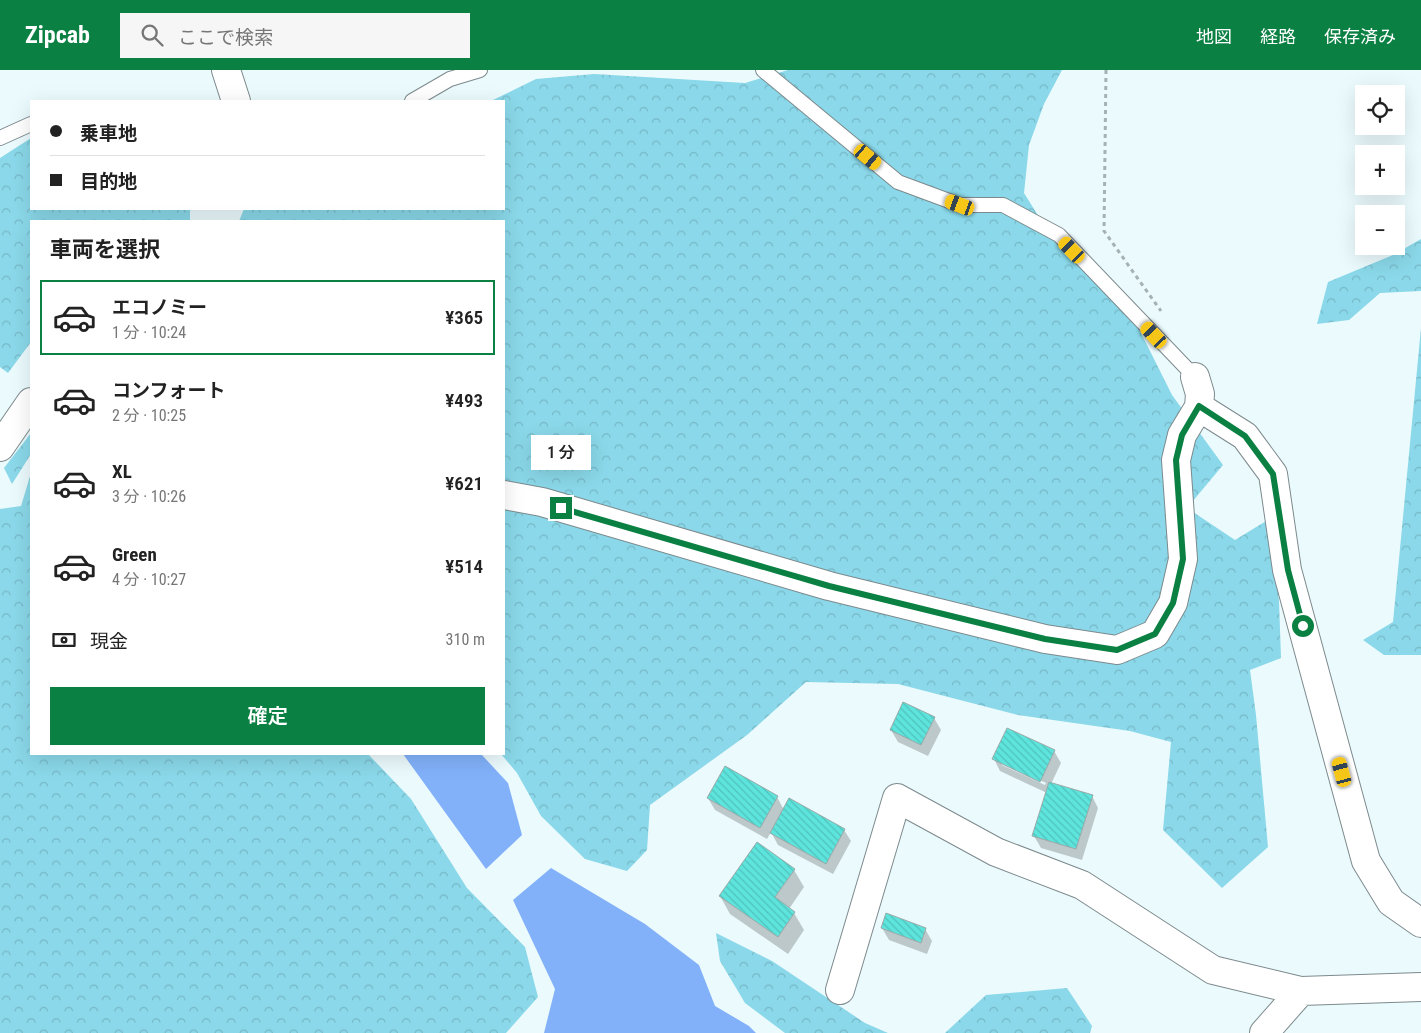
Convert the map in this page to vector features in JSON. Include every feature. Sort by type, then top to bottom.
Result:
[{"type":"street","points":[[226,70],[236,100]]},
{"type":"street","points":[[505,495],[542,502],[829,586],[1045,639],[1117,650],[1155,634],[1173,603],[1183,559],[1176,460],[1182,435],[1199,406],[1200,394],[1195,377]]},
{"type":"street","points":[[0,447],[30,403]]},
{"type":"street","points":[[1199,406],[1245,436],[1273,474],[1288,570],[1366,861],[1391,902],[1421,923]]},
{"type":"street","points":[[840,990],[897,798],[996,852],[1082,885],[1214,970],[1301,991],[1421,987]]},
{"type":"street","points":[[1264,1033],[1301,991]]},
{"type":"lane","points":[[414,100],[450,79],[480,70]]},
{"type":"lane","points":[[763,70],[898,182],[960,205],[1003,205],[1059,235],[1195,377]]},
{"type":"lane","points":[[0,138],[30,124]]},
{"type":"path","points":[[1106,70],[1104,231],[1165,318]]},
{"type":"green space","points":[[788,70],[1062,70],[1044,104],[1029,145],[1024,193],[1052,238],[1136,323],[1172,395],[1223,465],[1187,508],[1235,540],[1271,518],[1279,601],[1281,658],[1250,670],[1268,847],[1222,888],[1163,830],[1171,742],[1130,731],[1018,715],[898,684],[806,682],[747,735],[650,805],[647,850],[627,871],[585,859],[541,816],[517,773],[502,755],[505,755],[505,220],[239,220],[244,210],[505,210],[505,100],[493,100],[536,79],[594,74],[745,83]]},
{"type":"green space","points":[[30,139],[30,210],[190,210],[190,220],[30,220],[30,343],[8,373],[0,367],[0,158]]},
{"type":"green space","points":[[1421,239],[1421,291],[1380,293],[1349,320],[1317,324],[1328,282],[1393,255],[1405,255],[1405,248]]},
{"type":"green space","points":[[1421,328],[1421,655],[1384,655],[1363,640],[1393,622]]},
{"type":"green space","points":[[30,434],[30,456],[12,484],[4,468]]},
{"type":"green space","points":[[30,476],[30,755],[369,755],[411,799],[467,888],[525,947],[538,997],[506,1033],[0,1033],[0,509],[21,506]]},
{"type":"green space","points":[[716,933],[772,961],[865,1023],[888,1033],[785,1033],[745,1003],[720,961]]},
{"type":"green space","points":[[1067,988],[1092,1026],[1090,1033],[945,1033],[986,995]]},
{"type":"shaded area","points":[[404,755],[482,755],[508,783],[522,835],[486,869]]},
{"type":"shaded area","points":[[551,868],[645,924],[699,965],[715,1006],[749,1026],[756,1033],[544,1033],[555,989],[513,900]]},
{"type":"building","points":[[903,702],[935,717],[921,745],[890,730]]},
{"type":"building","points":[[1007,728],[1055,750],[1040,782],[992,759]]},
{"type":"building","points":[[725,766],[778,796],[760,828],[707,798]]},
{"type":"building","points":[[1049,782],[1093,795],[1076,849],[1032,836]]},
{"type":"building","points":[[789,798],[845,829],[826,864],[770,833]]},
{"type":"building","points":[[757,842],[795,869],[775,897],[795,912],[778,937],[719,896]]},
{"type":"building","points":[[886,913],[926,928],[921,943],[881,928]]},
{"type":"route","points":[[561,508],[829,586],[1045,639],[1117,650],[1155,634],[1173,603],[1183,559],[1176,460],[1182,435],[1199,406],[1245,436],[1273,474],[1288,570],[1303,626]]}]
